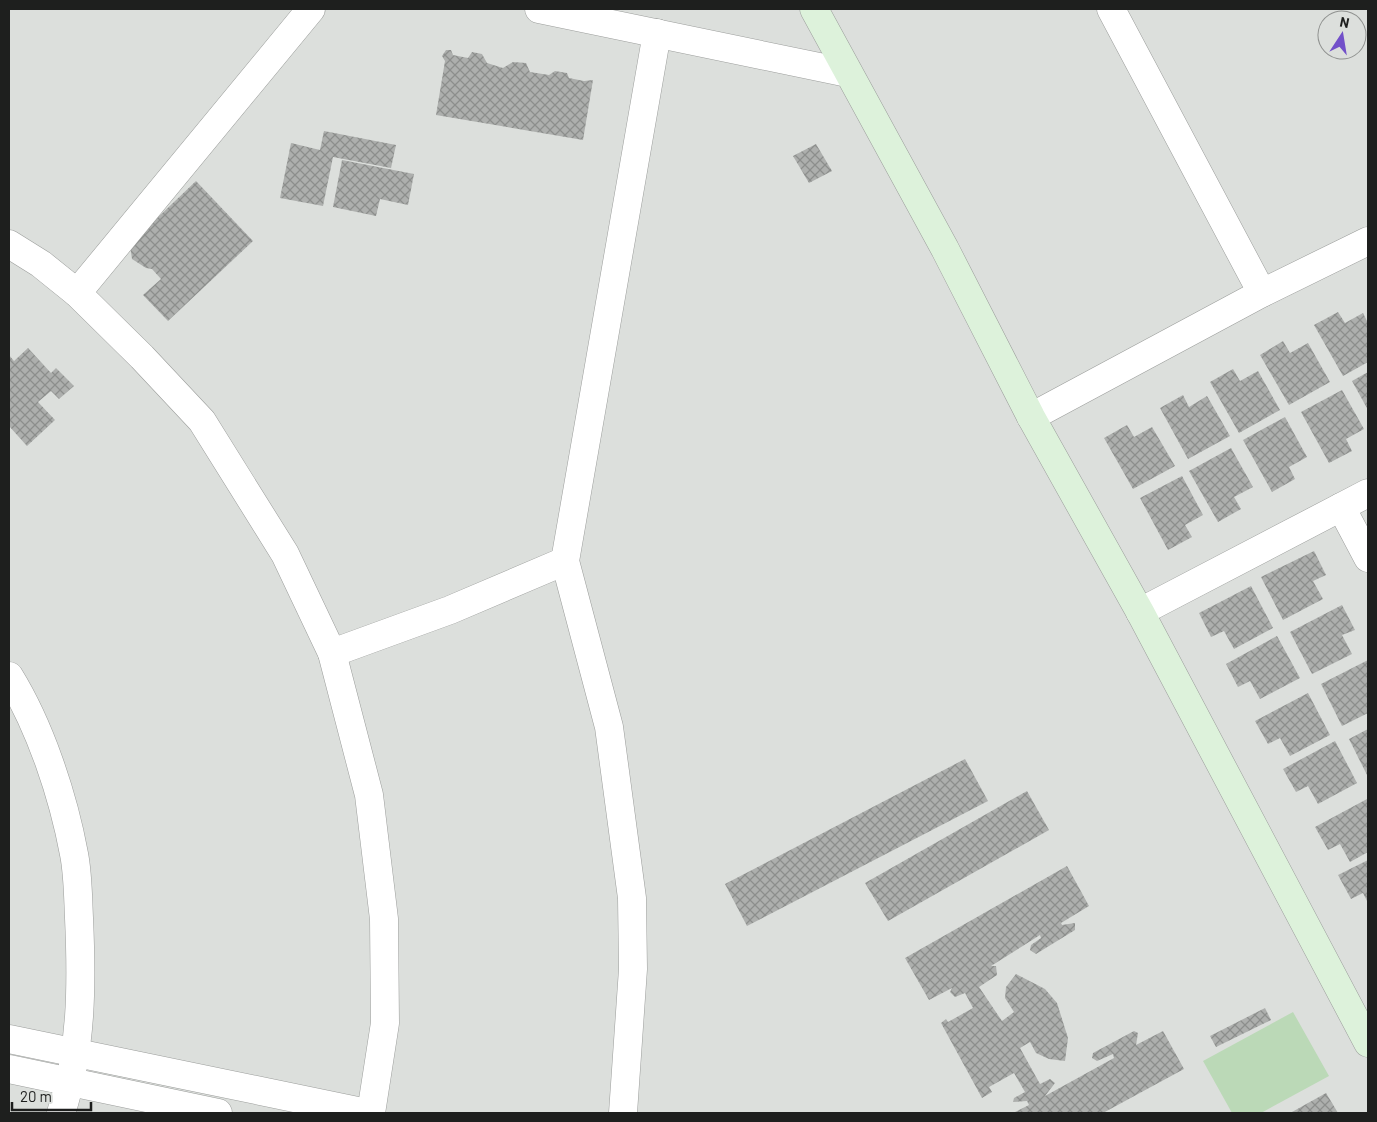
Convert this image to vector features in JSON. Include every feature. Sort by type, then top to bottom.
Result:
[{"type":"main road","points":[[814,9],[945,249],[1031,417],[1140,612],[1368,1044]]},
{"type":"street","points":[[77,292],[311,9]]},
{"type":"street","points":[[545,9],[848,73]]},
{"type":"street","points":[[1111,9],[1262,293]]},
{"type":"street","points":[[623,1113],[633,969],[632,898],[609,727],[565,561],[657,33]]},
{"type":"street","points":[[1031,417],[1262,293],[1368,240]]},
{"type":"street","points":[[9,244],[41,264],[77,292],[202,421],[285,554],[332,653],[369,795],[384,919],[384,1023],[369,1113],[9,1039]]},
{"type":"street","points":[[1140,612],[1368,493]]},
{"type":"street","points":[[1341,508],[1368,558]]},
{"type":"street","points":[[332,653],[450,610],[565,561]]},
{"type":"street","points":[[9,676],[20,694],[52,771],[74,854],[81,962],[77,1054],[71,1083],[61,1113]]},
{"type":"street","points":[[9,1070],[218,1113]]},
{"type":"green space","points":[[1293,1012],[1329,1076],[1261,1113],[1232,1113],[1203,1061]]},
{"type":"building","points":[[446,50],[451,50],[453,55],[468,58],[472,52],[482,54],[487,63],[503,68],[513,62],[526,63],[530,72],[549,75],[555,71],[567,73],[569,78],[584,81],[593,80],[583,140],[436,115],[445,61],[442,56]]},
{"type":"building","points":[[324,131],[396,145],[391,168],[333,157],[323,206],[280,198],[291,143],[320,150]]},
{"type":"building","points":[[816,144],[832,171],[809,183],[793,156]]},
{"type":"building","points":[[342,160],[414,174],[408,205],[380,199],[376,216],[333,207]]},
{"type":"building","points":[[196,181],[253,241],[168,321],[143,295],[161,279],[152,269],[146,268],[132,259],[129,239],[153,222]]},
{"type":"building","points":[[1338,312],[1345,323],[1363,313],[1368,323],[1368,362],[1343,376],[1314,325]]},
{"type":"building","points":[[1283,341],[1290,353],[1308,343],[1330,382],[1289,405],[1260,355]]},
{"type":"building","points":[[28,348],[51,373],[56,368],[74,386],[59,399],[51,391],[38,402],[55,420],[27,446],[9,426],[9,355],[14,361]]},
{"type":"building","points":[[1233,369],[1240,381],[1258,371],[1280,410],[1239,433],[1210,382]]},
{"type":"building","points":[[1368,372],[1368,410],[1352,381]]},
{"type":"building","points":[[1342,390],[1364,429],[1346,439],[1352,451],[1329,463],[1301,412]]},
{"type":"building","points":[[1183,395],[1189,407],[1207,396],[1230,436],[1188,459],[1160,408]]},
{"type":"building","points":[[1285,417],[1307,457],[1289,467],[1295,479],[1272,492],[1243,440]]},
{"type":"building","points":[[1127,425],[1134,437],[1152,427],[1175,466],[1133,489],[1104,438]]},
{"type":"building","points":[[1231,448],[1253,487],[1234,497],[1241,509],[1218,522],[1189,471]]},
{"type":"building","points":[[1182,476],[1203,515],[1185,525],[1192,537],[1168,550],[1140,498]]},
{"type":"building","points":[[1314,551],[1326,575],[1313,581],[1323,599],[1283,620],[1261,577]]},
{"type":"building","points":[[1251,586],[1273,628],[1234,649],[1224,631],[1211,637],[1199,613]]},
{"type":"building","points":[[1342,605],[1355,630],[1342,635],[1352,654],[1312,674],[1290,632]]},
{"type":"building","points":[[1277,636],[1300,678],[1260,699],[1250,681],[1238,687],[1226,664]]},
{"type":"building","points":[[1368,660],[1368,713],[1342,726],[1321,684]]},
{"type":"building","points":[[1308,693],[1330,735],[1290,756],[1280,738],[1268,744],[1255,721]]},
{"type":"building","points":[[1368,729],[1368,777],[1349,739]]},
{"type":"building","points":[[1335,741],[1357,783],[1318,804],[1308,786],[1296,792],[1283,769]]},
{"type":"building","points":[[965,759],[988,801],[747,926],[725,884]]},
{"type":"building","points":[[1027,791],[1049,830],[888,921],[865,883]]},
{"type":"building","points":[[1367,799],[1368,852],[1350,862],[1340,844],[1328,850],[1315,827]]},
{"type":"building","points":[[1368,860],[1368,903],[1363,893],[1351,899],[1338,875]]},
{"type":"building","points":[[1067,866],[1089,906],[1061,923],[1062,925],[1075,923],[1075,930],[1036,954],[1030,950],[1031,945],[1041,938],[1040,935],[991,966],[996,966],[997,975],[979,987],[1002,1021],[1014,1012],[1005,998],[1006,987],[1016,974],[1045,989],[1057,1003],[1068,1038],[1065,1061],[1049,1059],[1036,1053],[1030,1042],[1020,1048],[1040,1084],[1050,1079],[1055,1083],[1045,1096],[1114,1058],[1113,1054],[1097,1061],[1092,1058],[1093,1053],[1134,1031],[1138,1033],[1136,1045],[1163,1031],[1184,1069],[1103,1113],[1013,1113],[1029,1105],[1027,1101],[1013,1102],[1014,1098],[1025,1092],[1014,1073],[989,1087],[992,1092],[982,1098],[941,1023],[946,1019],[948,1022],[973,1008],[965,993],[955,997],[950,992],[952,988],[929,1000],[905,958]]},
{"type":"building","points":[[1265,1008],[1271,1020],[1216,1047],[1210,1036]]},
{"type":"building","points":[[1326,1093],[1338,1113],[1292,1112]]}]
